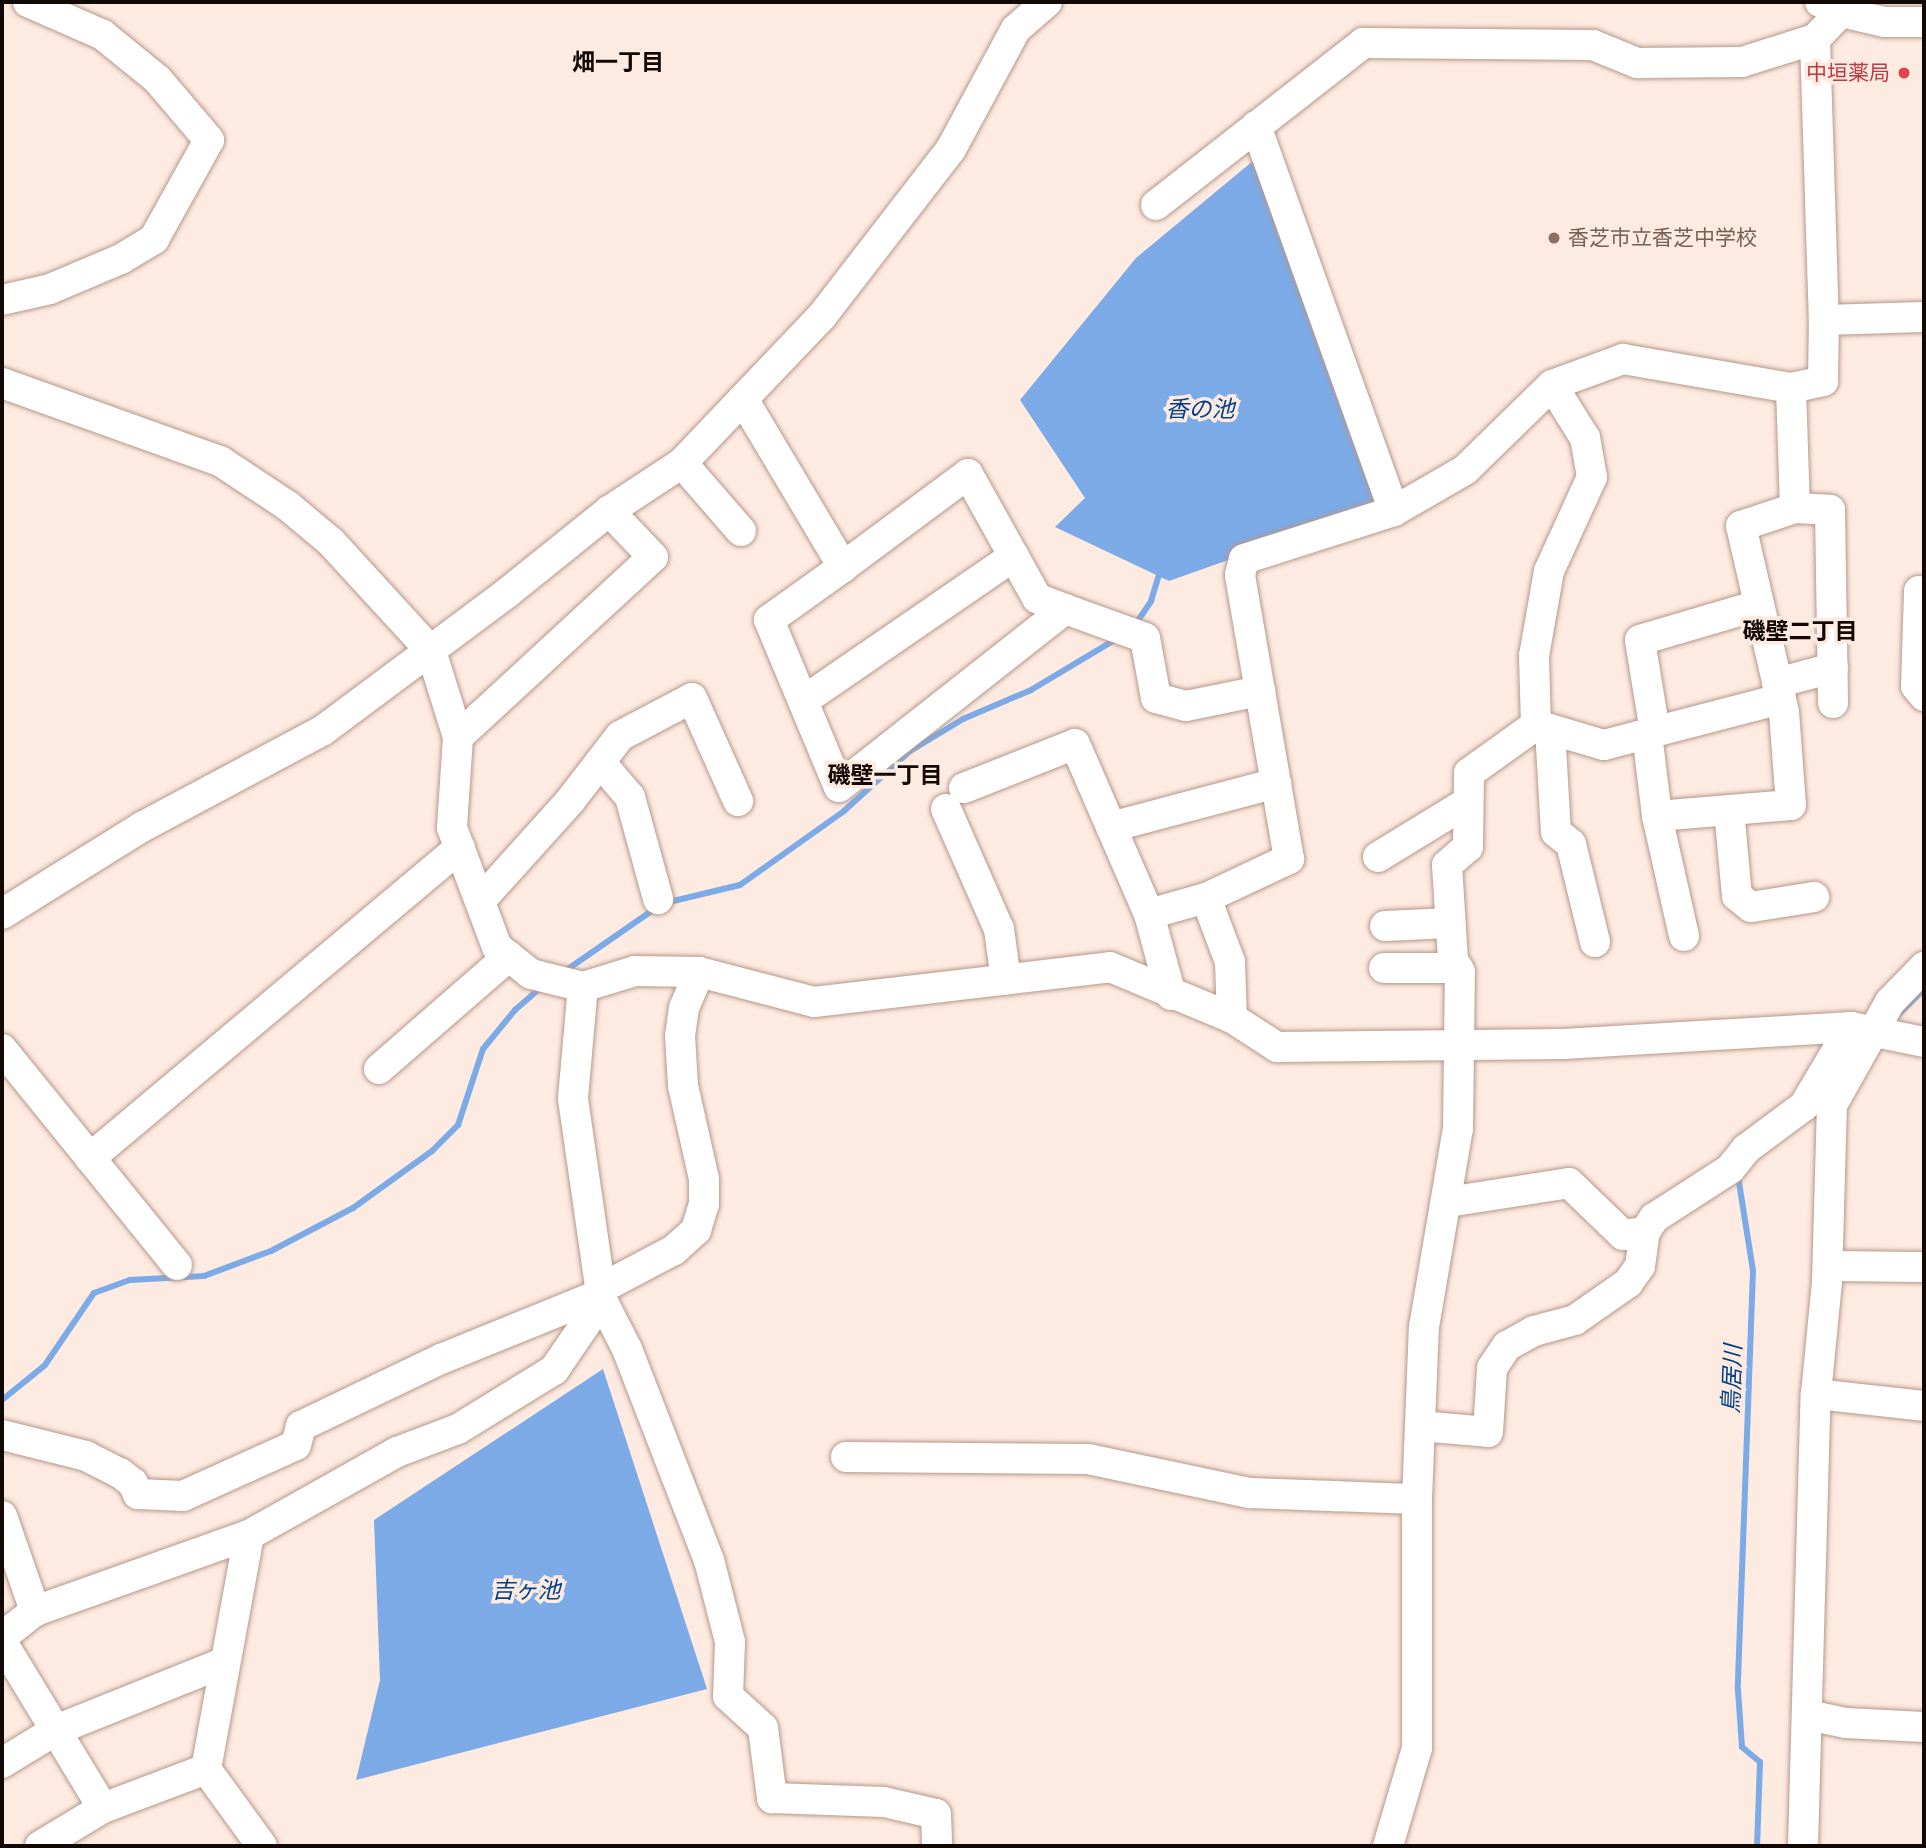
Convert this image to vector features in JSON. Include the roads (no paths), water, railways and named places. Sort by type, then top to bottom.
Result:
[{"type":"street","points":[[2,300],[50,289],[121,259],[154,239],[209,140],[157,79],[103,36],[28,2]]},
{"type":"street","points":[[2,914],[142,827],[322,731],[431,651],[609,511],[682,463],[822,316],[951,149],[1016,29],[1047,2]]},
{"type":"street","points":[[1149,914],[1206,898],[1289,859],[1240,575],[1244,559],[1394,511],[1465,470],[1552,385],[1623,359],[1791,388],[1823,381],[1825,320],[1815,40],[1830,7],[1884,22],[1924,22]]},
{"type":"street","points":[[1156,205],[1363,43],[1593,45],[1637,63],[1742,62],[1815,40]]},
{"type":"street","points":[[1256,126],[1394,511]]},
{"type":"street","points":[[1825,320],[1924,317]]},
{"type":"street","points":[[2,383],[220,461],[288,506],[331,542],[431,651],[458,737],[452,828],[497,947],[531,974],[583,986],[635,971],[699,972],[814,1002],[1110,967],[1171,995],[1232,1018],[1277,1047],[1563,1044],[1863,1029],[1924,1042]]},
{"type":"street","points":[[1552,385],[1586,438],[1592,477],[1549,571],[1534,656],[1556,832],[1571,844],[1595,942]]},
{"type":"street","points":[[1791,388],[1795,508]]},
{"type":"street","points":[[744,399],[843,567]]},
{"type":"street","points":[[682,463],[741,531]]},
{"type":"street","points":[[1065,609],[839,788],[769,620],[968,474],[1037,598],[1144,638],[1156,698],[1186,706],[1260,691]]},
{"type":"street","points":[[1657,816],[1791,804],[1779,691],[1741,526],[1795,508],[1830,510],[1833,703]]},
{"type":"street","points":[[458,737],[653,557],[609,511]]},
{"type":"street","points":[[803,701],[1014,556]]},
{"type":"street","points":[[1919,591],[1916,686],[1924,696]]},
{"type":"street","points":[[1684,936],[1657,816],[1640,640],[1759,605]]},
{"type":"street","points":[[1388,1846],[1417,1748],[1413,1696],[1424,1327],[1448,1202],[1458,1129],[1461,1044],[1458,968],[1453,960],[1447,865],[1468,847],[1466,803],[1469,773],[1543,727],[1604,745],[1651,733],[1779,691],[1833,668]]},
{"type":"street","points":[[481,900],[620,736],[692,698],[738,801]]},
{"type":"street","points":[[1006,981],[999,929],[955,799],[1075,744],[1149,914],[1171,995]]},
{"type":"street","points":[[600,762],[629,797],[657,899]]},
{"type":"street","points":[[1111,827],[1276,783]]},
{"type":"street","points":[[1378,857],[1466,803]]},
{"type":"street","points":[[1729,810],[1737,896],[1751,907],[1814,897]]},
{"type":"street","points":[[90,1158],[460,848]]},
{"type":"street","points":[[1206,898],[1230,962],[1232,1018]]},
{"type":"street","points":[[1385,926],[1450,923]]},
{"type":"street","points":[[379,1069],[509,956]]},
{"type":"street","points":[[1420,1426],[1488,1432],[1492,1368],[1507,1346],[1534,1331],[1576,1320],[1612,1299],[1640,1266],[1645,1233],[1654,1218],[1730,1169],[1746,1149],[1804,1107],[1863,1029],[1924,967]]},
{"type":"street","points":[[1384,968],[1458,968]]},
{"type":"street","points":[[2,1435],[86,1456],[120,1473],[133,1483],[138,1494],[183,1496],[296,1445],[301,1426],[441,1360],[601,1294],[674,1250],[696,1230],[704,1179],[683,1086],[680,1036],[684,1008],[699,972]]},
{"type":"street","points":[[583,986],[573,1098],[601,1294],[627,1349],[709,1560],[730,1642],[728,1696],[764,1728],[772,1798],[884,1802],[936,1814],[937,1846]]},
{"type":"street","points":[[1803,1846],[1816,1394],[1828,1266],[1832,1105],[1863,1029]]},
{"type":"street","points":[[2,1049],[177,1265]]},
{"type":"street","points":[[1448,1202],[1569,1182],[1623,1235],[1645,1233]]},
{"type":"street","points":[[1828,1266],[1924,1267]]},
{"type":"street","points":[[2,1637],[35,1611],[249,1535],[397,1452],[458,1429],[554,1370],[601,1294]]},
{"type":"street","points":[[1816,1394],[1924,1406]]},
{"type":"street","points":[[846,1457],[1088,1459],[1250,1493],[1417,1499]]},
{"type":"street","points":[[2,1518],[35,1611]]},
{"type":"street","points":[[249,1535],[206,1769],[262,1846]]},
{"type":"street","points":[[2,1642],[103,1808]]},
{"type":"street","points":[[2,1763],[56,1730],[225,1662]]},
{"type":"street","points":[[1808,1715],[1846,1723],[1924,1727]]},
{"type":"street","points":[[40,1846],[103,1808],[206,1769]]},
{"type":"water","name":"香の池","points":[[1265,151],[1384,505],[1169,581],[1055,527],[1085,498],[1020,400],[1136,258]]},
{"type":"water","name":"吉ヶ池","points":[[603,1369],[707,1689],[356,1780],[380,1680],[374,1520]]},
{"type":"waterway","points":[[1135,625],[1151,601],[1161,569]]},
{"type":"waterway","points":[[665,903],[740,885],[844,811],[910,751],[963,719],[1031,690],[1118,638]]},
{"type":"waterway","points":[[565,971],[656,908]]},
{"type":"waterway","points":[[2,1400],[45,1365],[94,1293],[130,1280],[204,1276],[271,1251],[353,1208],[432,1151],[458,1125],[483,1049],[515,1010],[541,987]]},
{"type":"waterway","name":"鳥居川","points":[[1895,1018],[1924,989]]},
{"type":"waterway","name":"鳥居川","points":[[1738,1176],[1753,1271],[1738,1690],[1742,1747],[1760,1762],[1757,1846]]},
{"type":"place","name":"中垣薬局","points":[[1904,73]]},
{"type":"place","name":"香芝市立香芝中学校","points":[[1554,238]]},
{"type":"district","name":"畑一丁目","points":[[618,62]]},
{"type":"district","name":"磯壁二丁目","points":[[1800,631]]},
{"type":"district","name":"磯壁一丁目","points":[[885,775]]}]
